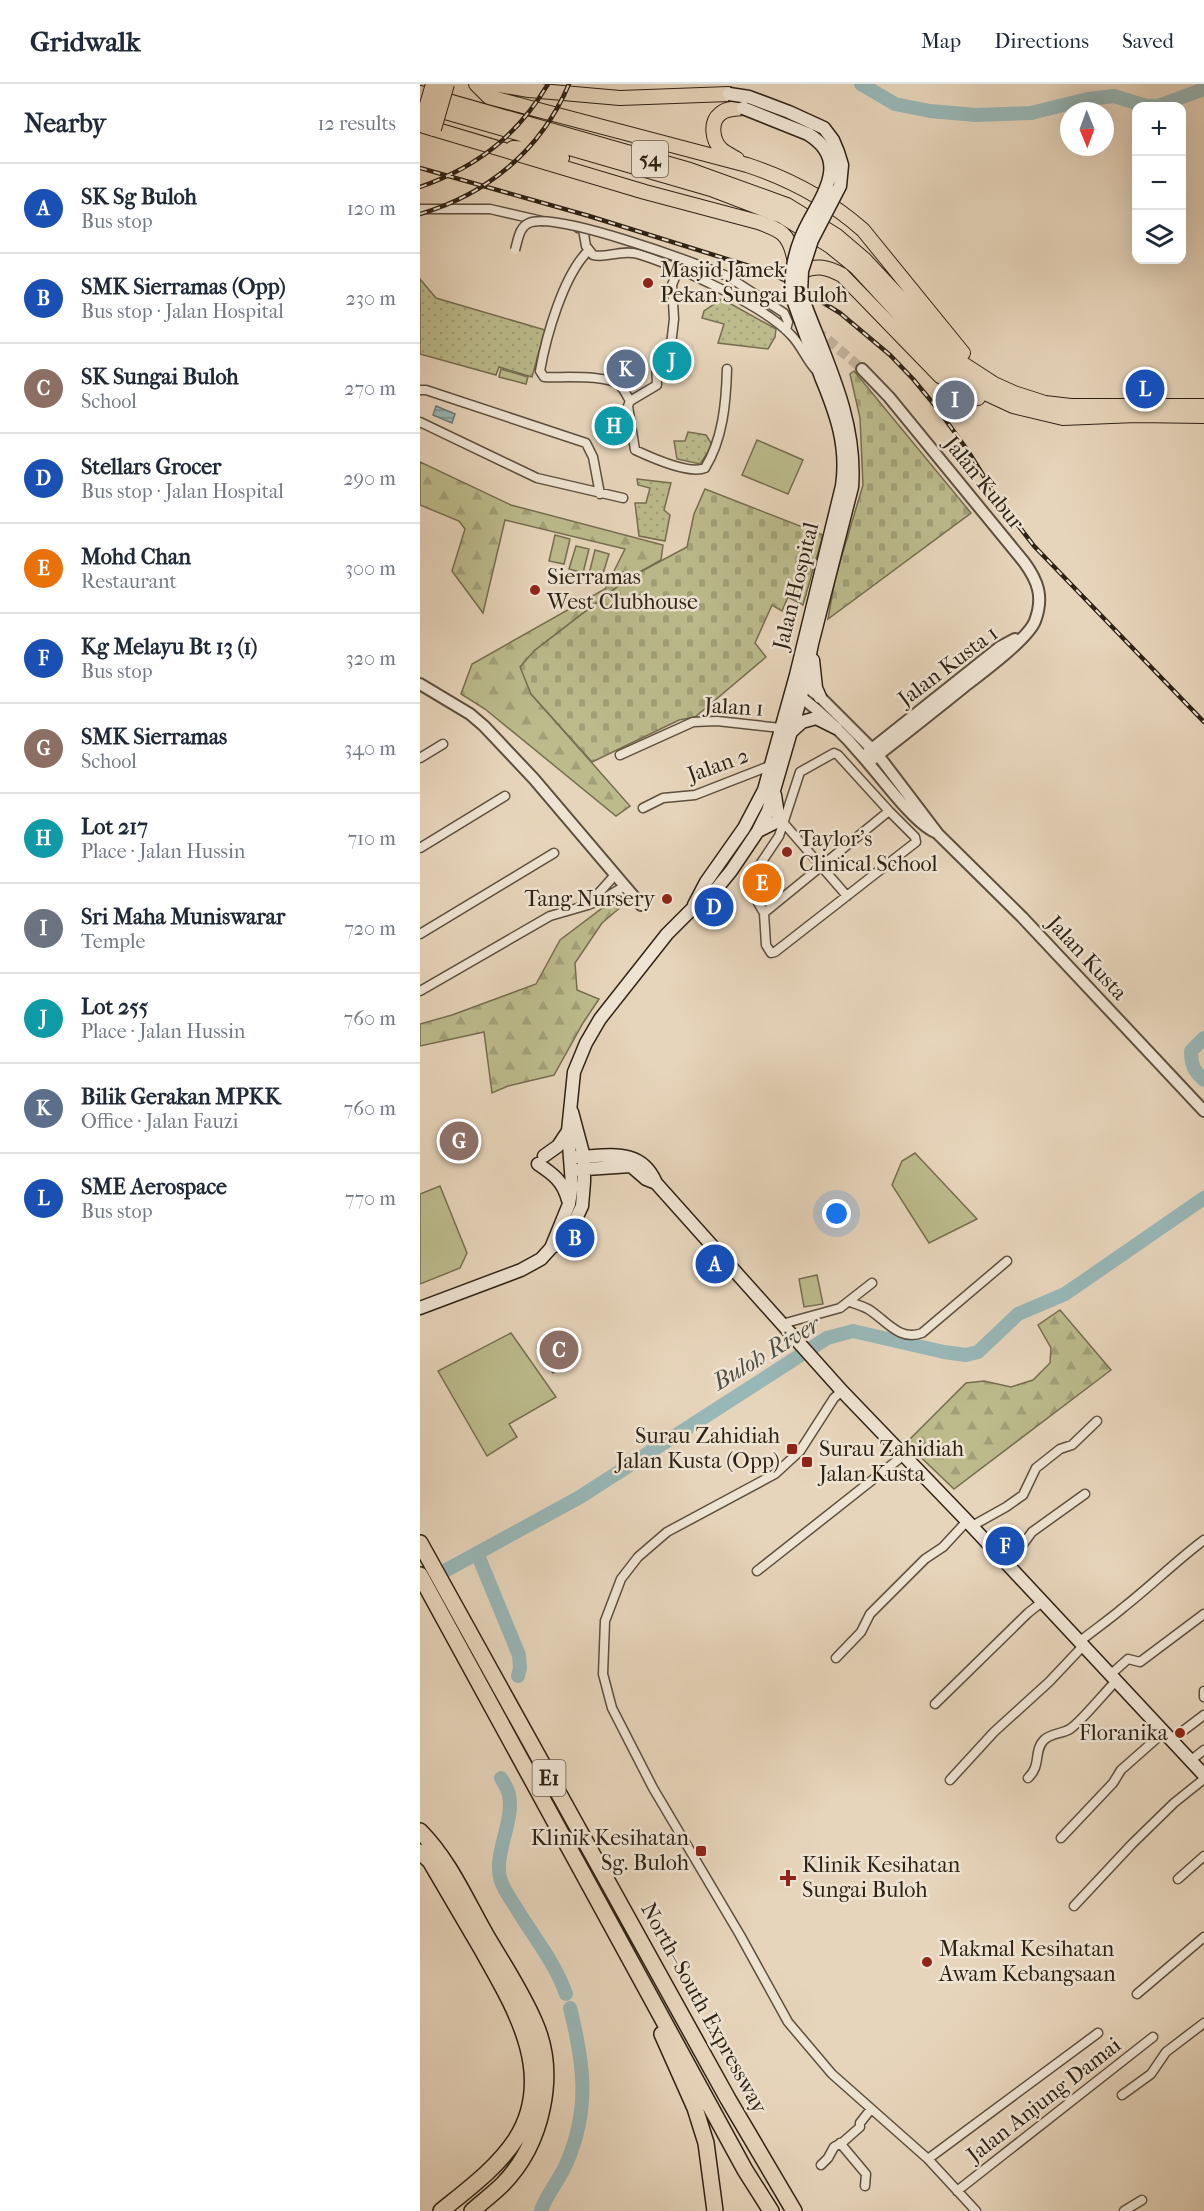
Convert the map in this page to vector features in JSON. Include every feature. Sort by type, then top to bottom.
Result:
[{"type":"highway","points":[[425,126],[433,84]]},
{"type":"highway","points":[[425,126],[447,84]]},
{"type":"highway","points":[[476,84],[489,97],[747,165],[777,175],[844,213],[862,230],[968,359],[1014,393]]},
{"type":"highway","points":[[493,84],[620,98],[729,94]]},
{"type":"highway","name":"54","points":[[420,93],[690,170],[744,188],[787,206],[837,236],[864,259],[960,362],[985,379],[1014,393],[1045,403],[1071,406],[1204,406]]},
{"type":"highway","name":"54","points":[[420,105],[711,189],[782,216],[830,246],[867,278],[955,373],[998,400],[1013,406],[1063,418],[1204,416]]},
{"type":"highway","points":[[742,108],[729,109],[718,115],[713,126],[714,139],[721,149],[747,165]]},
{"type":"highway","points":[[425,126],[645,192],[773,227],[791,243],[794,258]]},
{"type":"highway","points":[[502,148],[533,149],[677,194],[711,189]]},
{"type":"highway","points":[[802,271],[813,267],[828,268],[842,275],[940,376],[974,396],[1012,412],[1038,417],[1063,418]]},
{"type":"highway","name":"North–South Expressway","points":[[420,1543],[448,1611],[613,1927],[745,2170],[771,2211]]},
{"type":"highway","name":"North–South Expressway","points":[[420,1575],[448,1611],[728,2099],[790,2204],[799,2211]]},
{"type":"highway","points":[[420,1831],[441,1856],[520,1991],[536,2025],[544,2056],[545,2083],[541,2116],[532,2144],[504,2183],[472,2211]]},
{"type":"highway","points":[[420,1852],[430,1861],[512,2002],[528,2043],[534,2086],[529,2110],[518,2137],[499,2163],[441,2211]]},
{"type":"highway","points":[[613,1927],[695,2108],[706,2143],[715,2211]]},
{"type":"main road","points":[[729,94],[749,97],[789,112],[824,128],[833,140],[842,165],[840,186],[812,240],[802,271]]},
{"type":"main road","name":"Jalan Hospital","points":[[742,108],[817,139],[829,160],[830,180],[801,236],[790,275],[821,376],[839,423],[844,468],[798,688]]},
{"type":"main road","name":"Jalan Hospital","points":[[551,1248],[569,1204],[572,1185],[568,1131],[574,1072],[586,1043],[600,1018],[668,934],[692,909],[713,892],[744,854],[768,811],[775,791],[786,730],[812,644],[852,487],[853,470],[849,427],[842,402],[798,300],[801,293],[802,271]]},
{"type":"main road","points":[[812,644],[814,677],[820,697]]},
{"type":"main road","points":[[786,730],[816,718],[836,728]]},
{"type":"main road","name":"Jalan Hospital","points":[[692,909],[706,882],[725,858],[758,803],[786,730]]},
{"type":"main road","points":[[758,831],[782,821],[778,815],[775,791]]},
{"type":"main road","points":[[725,858],[740,844],[761,813],[768,811]]},
{"type":"main road","name":"Jalan Hospital","points":[[420,1308],[521,1270],[541,1259],[551,1248],[567,1238],[575,1224],[583,1197],[584,1163],[571,1110]]},
{"type":"main road","points":[[568,1131],[558,1146],[541,1160],[564,1186],[569,1204]]},
{"type":"main road","points":[[571,1164],[633,1157],[651,1170],[656,1183],[842,1391],[970,1524],[1204,1777]]},
{"type":"main road","points":[[584,1163],[631,1166],[646,1179],[656,1183]]},
{"type":"main road","points":[[583,1197],[596,1178],[605,1171],[624,1165]]},
{"type":"street","points":[[420,208],[490,209],[583,229],[588,251],[562,293],[540,371],[544,377],[588,377],[618,384],[630,401],[628,414],[635,450],[696,471],[705,468],[715,451],[721,428],[727,369]]},
{"type":"street","points":[[515,250],[522,228],[527,223],[536,221],[600,232],[670,254],[728,276],[787,316],[786,330]]},
{"type":"street","points":[[588,251],[598,256],[618,252],[637,254],[719,289],[759,311],[786,330],[821,376]]},
{"type":"street","points":[[671,345],[674,319],[672,285],[678,270]]},
{"type":"street","points":[[719,289],[737,281]]},
{"type":"street","points":[[773,305],[798,300]]},
{"type":"street","points":[[630,401],[657,385],[656,360]]},
{"type":"street","name":"Jalan Kubur","points":[[862,369],[889,397],[1032,573],[1039,588],[1039,608],[1034,624],[1026,633]]},
{"type":"street","points":[[420,390],[426,390],[586,443],[593,457],[600,494]]},
{"type":"street","points":[[1188,416],[1204,425]]},
{"type":"street","points":[[420,422],[521,471],[600,494],[623,498]]},
{"type":"street","name":"Jalan Kusta 1","points":[[870,756],[894,743],[1005,655],[1026,633]]},
{"type":"street","name":"Jalan Kusta 1","points":[[870,756],[1000,647],[1026,633]]},
{"type":"street","points":[[420,684],[470,714],[484,726],[534,779],[640,905]]},
{"type":"street","name":"Jalan Kusta","points":[[798,688],[820,697],[870,756],[915,816],[928,829],[938,834]]},
{"type":"street","name":"Jalan Kusta","points":[[798,688],[836,728],[870,756],[888,767],[938,834],[1022,917],[1204,1112]]},
{"type":"street","name":"Jalan 1","points":[[620,755],[693,722],[717,721],[786,730]]},
{"type":"street","points":[[888,767],[887,758],[894,743]]},
{"type":"street","points":[[420,758],[443,744]]},
{"type":"street","points":[[834,753],[915,837],[916,842],[774,953],[770,952],[766,946],[764,913],[747,884],[779,836],[782,821],[800,772],[834,753]]},
{"type":"street","name":"Jalan 2","points":[[643,808],[663,798],[695,795],[772,765]]},
{"type":"street","points":[[420,848],[506,796]]},
{"type":"street","points":[[768,811],[782,821],[846,896]]},
{"type":"street","points":[[764,913],[889,811]]},
{"type":"street","points":[[420,934],[554,853]]},
{"type":"street","points":[[588,905],[615,875]]},
{"type":"street","points":[[420,991],[550,916],[603,899],[625,886]]},
{"type":"street","points":[[850,1302],[869,1310],[903,1334],[916,1335],[922,1333],[1007,1261]]},
{"type":"street","points":[[782,1324],[840,1308],[872,1283]]},
{"type":"street","points":[[842,1391],[834,1398],[800,1451],[775,1474],[667,1532],[638,1557],[621,1579],[605,1621],[603,1674],[612,1708],[653,1788],[740,1935],[788,2022],[824,2066],[928,2159],[976,2211]]},
{"type":"street","points":[[836,1658],[861,1632],[870,1614],[925,1558],[943,1547],[970,1524],[1006,1507],[1023,1495],[1036,1468],[1060,1449],[1071,1445],[1097,1421]]},
{"type":"street","points":[[757,1571],[904,1455]]},
{"type":"street","points":[[1008,1565],[1032,1532],[1085,1494]]},
{"type":"street","points":[[950,1780],[994,1732],[1049,1682],[1081,1644],[1204,1540]]},
{"type":"street","points":[[935,1704],[1042,1602]]},
{"type":"street","points":[[1028,1778],[1037,1765],[1038,1749],[1043,1740],[1070,1729],[1128,1659],[1140,1662],[1204,1614]]},
{"type":"street","points":[[1204,1691],[1204,1697]]},
{"type":"street","points":[[1060,1838],[1113,1783],[1121,1770],[1168,1736],[1204,1715]]},
{"type":"street","points":[[1190,1761],[1204,1750]]},
{"type":"street","points":[[1074,1906],[1166,1811],[1204,1777]]},
{"type":"street","points":[[1178,1879],[1204,1856]]},
{"type":"street","points":[[1137,1994],[1204,1936]]},
{"type":"street","points":[[1122,2095],[1151,2074],[1166,2052],[1204,2023]]},
{"type":"street","points":[[928,2159],[1098,2033]]},
{"type":"street","name":"Jalan Anjung Damai","points":[[957,2191],[1153,2037]]},
{"type":"street","points":[[821,2165],[834,2147],[860,2127],[860,2123],[871,2109]]},
{"type":"street","points":[[840,2143],[866,2174],[866,2186]]},
{"type":"street","points":[[1124,2211],[1142,2200]]},
{"type":"green space","points":[[420,279],[436,298],[545,330],[532,377],[499,367],[496,375],[420,354]]},
{"type":"green space","points":[[722,299],[776,329],[775,337],[768,349],[718,343],[724,324],[702,318],[704,311]]},
{"type":"green space","points":[[501,369],[528,377],[526,384],[499,377]]},
{"type":"green space","points":[[854,371],[971,513],[828,619],[835,579],[863,485],[860,418],[850,374]]},
{"type":"green space","points":[[688,432],[706,435],[711,443],[710,449],[700,464],[677,459],[674,441],[685,441]]},
{"type":"green space","points":[[757,440],[803,460],[788,494],[742,475]]},
{"type":"green space","points":[[420,462],[511,505],[663,545],[661,560],[629,578],[534,651],[531,694],[630,806],[616,816],[485,709],[461,694],[472,664],[605,589],[625,549],[505,520],[483,613],[452,571],[465,529],[459,521],[420,505]]},
{"type":"green space","points":[[637,479],[671,483],[664,510],[670,515],[665,541],[639,536],[635,503],[646,503],[650,488],[638,485]]},
{"type":"green space","points":[[705,489],[823,535],[803,605],[788,597],[782,611],[772,605],[755,643],[766,657],[695,717],[679,720],[592,762],[531,694],[520,667],[534,651],[629,578],[687,547],[694,514]]},
{"type":"green space","points":[[555,535],[570,539],[564,564],[549,561]]},
{"type":"green space","points":[[576,546],[589,549],[583,573],[569,569]]},
{"type":"green space","points":[[595,550],[609,554],[602,577],[589,574]]},
{"type":"green space","points":[[622,898],[622,906],[602,923],[575,963],[577,990],[599,999],[554,1075],[508,1086],[492,1093],[484,1032],[420,1046],[420,1024],[452,1015],[536,984],[560,940],[609,903]]},
{"type":"green space","points":[[915,1153],[977,1219],[929,1243],[892,1185],[902,1161]]},
{"type":"green space","points":[[440,1186],[467,1253],[460,1268],[420,1284],[420,1194]]},
{"type":"green space","points":[[817,1275],[823,1304],[804,1307],[799,1279]]},
{"type":"green space","points":[[1060,1310],[1111,1370],[954,1489],[906,1443],[966,1383],[984,1381],[1011,1387],[1033,1380],[1050,1363],[1051,1348],[1038,1325]]},
{"type":"green space","points":[[511,1333],[556,1397],[509,1424],[517,1437],[487,1456],[438,1371]]},
{"type":"green space","points":[[553,1338],[569,1362],[553,1373],[537,1348]]},
{"type":"water","points":[[436,406],[455,414],[452,423],[433,415]]},
{"type":"waterway","points":[[861,84],[895,104],[930,111],[976,115],[1031,113],[1088,99],[1114,96],[1146,106],[1158,106],[1204,89]]},
{"type":"waterway","name":"Buloh River","points":[[1204,1038],[1191,1051],[1194,1067],[1204,1080]]},
{"type":"waterway","name":"Buloh River","points":[[430,1579],[580,1497],[827,1338],[853,1331],[944,1352],[966,1355],[978,1352],[1018,1314],[1065,1294],[1204,1198]]},
{"type":"waterway","points":[[477,1553],[519,1655],[518,1676]]},
{"type":"waterway","points":[[501,1778],[508,1791],[510,1805],[499,1861],[501,1881],[550,1960],[566,1994]]},
{"type":"waterway","points":[[541,2211],[567,2162],[579,2123],[582,2104],[579,2048],[570,2008]]},
{"type":"tunnel","points":[[777,308],[826,338],[862,369]]},
{"type":"railway","points":[[420,187],[460,170],[494,148],[523,119],[548,84]]},
{"type":"railway","points":[[420,214],[468,195],[510,166],[543,129],[569,84]]},
{"type":"railway","points":[[420,168],[589,216],[762,270],[791,283],[840,313],[890,355],[913,379],[937,408],[968,451],[998,499],[1034,546],[1204,722]]},
{"type":"place","name":"Masjid Jamek Pekan Sungai Buloh","points":[[648,283]]},
{"type":"place","name":"Lot 255","points":[[672,361]]},
{"type":"place","name":"Bilik Gerakan MPKK","points":[[626,369]]},
{"type":"place","name":"SME Aerospace","points":[[1145,389]]},
{"type":"place","name":"Sri Maha Muniswarar","points":[[955,400]]},
{"type":"place","name":"Lot 217","points":[[614,426]]},
{"type":"place","name":"Sierramas West Clubhouse","points":[[535,590]]},
{"type":"place","name":"Taylor’s Clinical School","points":[[787,852]]},
{"type":"place","name":"Mohd Chan","points":[[762,883]]},
{"type":"place","name":"Tang Nursery","points":[[667,899]]},
{"type":"place","name":"Stellars Grocer","points":[[714,907]]},
{"type":"place","name":"SMK Sierramas","points":[[459,1141]]},
{"type":"place","name":"SMK Sierramas (Opp)","points":[[575,1238]]},
{"type":"place","name":"SK Sg Buloh","points":[[715,1264]]},
{"type":"place","name":"SK Sungai Buloh","points":[[559,1350]]},
{"type":"place","name":"Surau Zahidiah Jalan Kusta (Opp)","points":[[792,1449]]},
{"type":"place","name":"Surau Zahidiah Jalan Kusta","points":[[807,1462]]},
{"type":"place","name":"Kg Melayu Bt 13 (1)","points":[[1005,1546]]},
{"type":"place","name":"Floranika","points":[[1180,1733]]},
{"type":"place","name":"Klinik Kesihatan Sg. Buloh","points":[[701,1851]]},
{"type":"place","name":"Klinik Kesihatan Sungai Buloh","points":[[788,1878]]},
{"type":"place","name":"Makmal Kesihatan Awam Kebangsaan","points":[[927,1962]]}]
